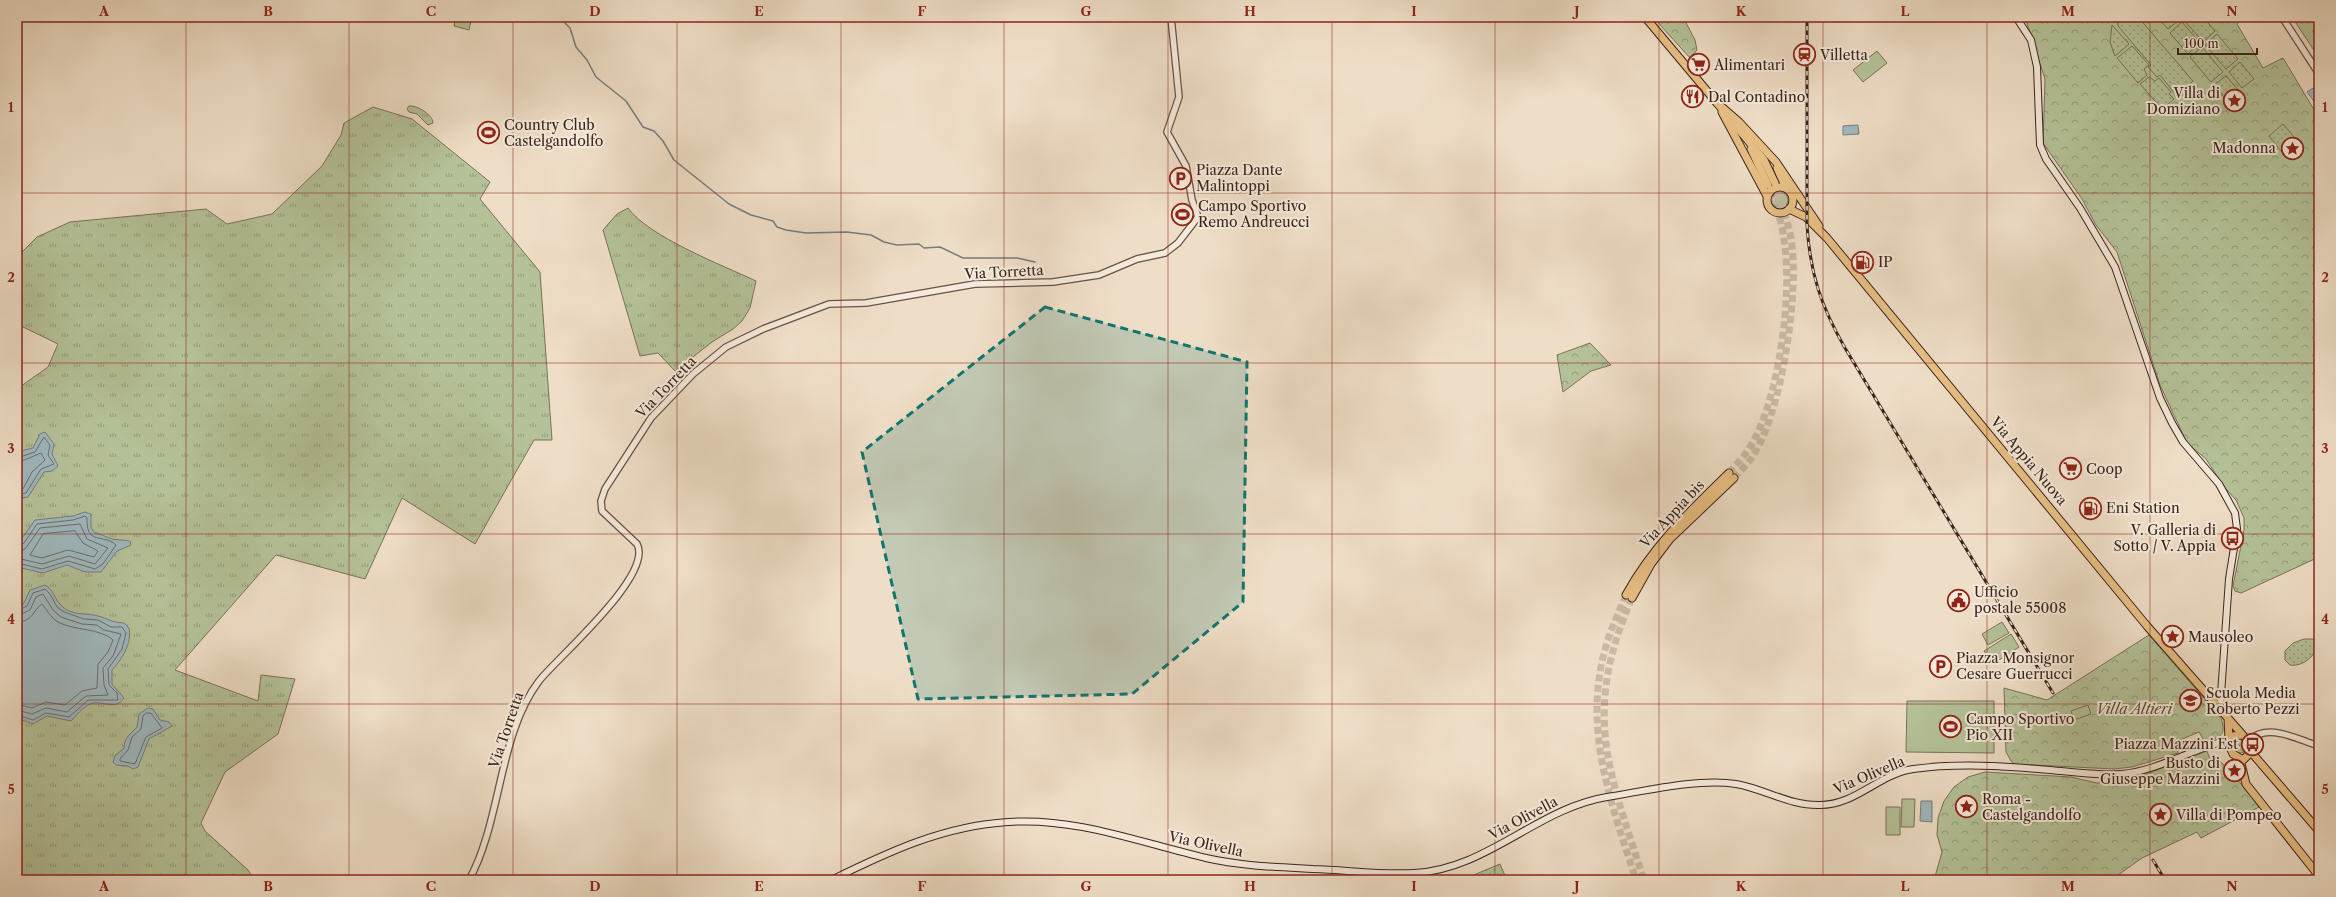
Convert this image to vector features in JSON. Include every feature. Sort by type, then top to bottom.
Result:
[{"type":"main road","name":"Via Appia Nuova","points":[[1644,17],[1717,103],[1768,153],[1802,199],[1827,238]]},
{"type":"main road","points":[[2016,17],[2031,40],[2037,68],[2040,145],[2046,159],[2080,208],[2115,267],[2160,398],[2172,423],[2183,442],[2219,484],[2232,504],[2237,527],[2229,574],[2220,709]]},
{"type":"main road","name":"Via Appia Nuova","points":[[1717,103],[1767,196]]},
{"type":"main road","points":[[1717,103],[1764,160],[1772,184]]},
{"type":"main road","points":[[1768,153],[1788,190],[1793,202],[1789,209],[1783,212],[1774,212],[1767,205],[1767,196],[1774,188],[1788,190],[1802,199]]},
{"type":"main road","name":"Via Appia Nuova","points":[[1789,209],[1806,216],[1827,238],[2148,626],[2228,717],[2241,735]]},
{"type":"main road","name":"Via Appia bis","points":[[1629,596],[1640,575],[1666,536],[1731,476]]},
{"type":"main road","points":[[2228,717],[2229,742],[2233,754],[2240,759],[2245,760],[2251,752]]},
{"type":"main road","points":[[2229,742],[2234,736],[2241,735],[2248,741],[2251,752],[2319,831]]},
{"type":"main road","name":"Via Olivella","points":[[831,880],[893,850],[939,834],[982,824],[1022,821],[1080,826],[1206,858],[1240,864],[1382,873],[1426,872],[1464,862],[1562,810],[1586,801],[1606,797],[1719,782],[1742,785],[1796,802],[1823,805],[1857,796],[1888,778],[1913,769],[2002,766],[2117,775],[2146,768],[2218,743],[2229,742]]},
{"type":"main road","points":[[2240,759],[2246,784],[2315,872],[2317,875],[2314,880]]},
{"type":"street","name":"Via Torretta","points":[[469,880],[482,851],[510,746],[530,695],[548,670],[617,599],[628,580],[638,556],[637,544],[602,511],[601,501],[605,489],[647,422],[705,362],[736,342],[829,304],[866,303],[975,284],[1061,281],[1104,273],[1137,260],[1165,253],[1178,243],[1198,217],[1192,200],[1186,166],[1167,132],[1180,97],[1171,17]]},
{"type":"street","points":[[2282,17],[2319,74]]},
{"type":"street","points":[[2248,741],[2259,733],[2268,731],[2319,746]]},
{"type":"highlighted area","points":[[1045,307],[1247,362],[1243,602],[1132,694],[918,699],[862,452]]},
{"type":"green space","points":[[456,17],[472,17],[469,30],[454,26]]},
{"type":"green space","points":[[1653,17],[1683,17],[1695,40],[1697,50],[1690,58]]},
{"type":"green space","points":[[2025,17],[2239,17],[2242,19],[2237,24],[2263,68],[2283,58],[2319,118],[2319,557],[2241,593],[2235,591],[2233,586],[2244,530],[2244,518],[2236,500],[2225,488],[2206,459],[2187,443],[2160,385],[2117,252],[2096,225],[2082,199],[2043,143],[2045,79]]},
{"type":"green space","points":[[2117,17],[2138,17],[2193,81],[2176,95],[2160,75],[2157,77],[2148,67],[2151,65],[2118,26]]},
{"type":"green space","points":[[2157,17],[2177,17],[2179,20],[2168,29]]},
{"type":"green space","points":[[2187,17],[2203,17],[2215,31],[2203,42],[2184,20]]},
{"type":"green space","points":[[2292,17],[2319,17],[2319,58]]},
{"type":"green space","points":[[2182,22],[2200,43],[2188,54],[2170,33]]},
{"type":"green space","points":[[2112,25],[2129,44],[2115,56],[2110,42]]},
{"type":"green space","points":[[2217,34],[2238,59],[2226,69],[2205,45]]},
{"type":"green space","points":[[2132,46],[2149,65],[2144,69],[2147,75],[2138,83],[2117,58]]},
{"type":"green space","points":[[2202,47],[2223,72],[2211,82],[2190,57]]},
{"type":"green space","points":[[1877,51],[1887,63],[1863,82],[1853,70]]},
{"type":"green space","points":[[2240,62],[2254,79],[2242,88],[2229,72]]},
{"type":"green space","points":[[2226,76],[2240,92],[2228,102],[2214,85]]},
{"type":"green space","points":[[2149,77],[2155,81],[2159,78],[2171,92],[2169,94],[2174,99],[2162,109],[2140,84]]},
{"type":"green space","points":[[409,106],[416,107],[424,111],[428,114],[433,123],[428,125],[417,114],[409,112],[407,109]]},
{"type":"green space","points":[[373,107],[412,119],[490,182],[480,199],[540,272],[552,440],[534,440],[475,544],[402,498],[365,579],[276,555],[175,670],[258,701],[261,675],[295,679],[278,734],[225,772],[201,823],[205,831],[248,870],[252,876],[250,880],[17,880],[17,389],[48,367],[58,344],[17,324],[17,257],[37,237],[70,222],[206,209],[227,224],[272,214],[322,166],[341,135],[344,123]]},
{"type":"green space","points":[[2283,124],[2300,144],[2286,157],[2269,136]]},
{"type":"green space","points":[[1777,192],[1783,192],[1788,197],[1786,206],[1783,208],[1777,208],[1772,203],[1772,197]]},
{"type":"green space","name":"Campo Sportivo Remo Andreucci","points":[[1184,205],[1192,210],[1183,223],[1175,217]]},
{"type":"green space","points":[[628,208],[638,219],[669,240],[706,259],[756,281],[750,308],[742,321],[675,371],[658,353],[640,356],[603,230],[617,214]]},
{"type":"green space","points":[[1590,343],[1611,365],[1591,371],[1563,392],[1557,355]]},
{"type":"green space","points":[[2002,622],[2009,633],[1988,645],[1982,634]]},
{"type":"green space","points":[[2011,634],[2019,647],[1993,664],[1984,651]]},
{"type":"green space","name":"Villa Altieri","points":[[2149,635],[2221,718],[2223,732],[2221,735],[2215,739],[2205,742],[2199,732],[2180,740],[2180,748],[2177,749],[2178,753],[2132,767],[2114,769],[2015,764],[2011,761],[2006,752],[2004,688],[2047,700]]},
{"type":"green space","points":[[2304,639],[2313,639],[2316,642],[2316,647],[2312,656],[2304,662],[2290,665],[2285,660],[2285,651],[2293,643]]},
{"type":"green space","name":"Campo Sportivo Pio XII","points":[[1907,701],[1994,701],[1994,753],[1906,752]]},
{"type":"green space","points":[[2088,705],[2091,714],[2074,720],[2071,711]]},
{"type":"green space","points":[[2237,739],[2243,739],[2247,743],[2247,749],[2243,753],[2237,753],[2233,749],[2233,743]]},
{"type":"green space","points":[[2207,751],[2210,759],[2221,762],[2261,806],[2201,838],[2197,832],[2142,858],[2111,880],[1934,880],[1942,852],[1937,835],[1938,818],[1944,801],[1954,787],[1968,777],[1985,772],[2071,777],[2097,783],[2117,781],[2135,778]]},
{"type":"green space","points":[[1902,799],[1915,799],[1914,827],[1901,827]]},
{"type":"green space","points":[[1886,807],[1900,807],[1900,835],[1886,835]]},
{"type":"green space","points":[[1500,864],[1506,878],[1467,880],[1469,877]]},
{"type":"water","points":[[2313,88],[2319,95],[2319,108],[2307,92]]},
{"type":"water","points":[[1858,125],[1859,134],[1843,135],[1843,126]]},
{"type":"water","points":[[45,432],[54,444],[52,454],[58,466],[52,471],[44,472],[28,497],[17,499],[17,457],[24,450],[33,448],[40,434]]},
{"type":"water","points":[[85,512],[91,514],[91,527],[94,532],[112,539],[130,541],[131,545],[117,551],[101,572],[85,572],[67,565],[43,573],[17,567],[17,545],[35,520],[73,516]]},
{"type":"water","points":[[45,585],[50,589],[58,602],[69,611],[93,615],[119,623],[124,623],[129,628],[130,634],[125,651],[112,670],[112,684],[124,698],[120,702],[112,705],[95,703],[87,705],[71,721],[47,716],[33,724],[17,718],[17,608],[24,603],[30,590]]},
{"type":"water","points":[[148,708],[153,709],[160,720],[169,722],[172,726],[149,739],[138,767],[133,769],[128,766],[116,765],[113,762],[115,756],[124,748],[125,741],[137,727],[139,714]]},
{"type":"water","points":[[1921,801],[1932,801],[1932,822],[1920,821]]},
{"type":"waterway","points":[[559,17],[570,28],[576,47],[587,60],[596,77],[626,101],[643,127],[654,131],[663,141],[674,160],[729,204],[751,215],[773,221],[777,227],[786,230],[806,233],[847,232],[871,235],[884,242],[897,245],[919,244],[924,248],[940,247],[963,258],[1017,258],[1035,262]]},
{"type":"tunnel","points":[[1734,478],[1750,460],[1761,440],[1771,415],[1786,353],[1793,289],[1793,261],[1791,238],[1775,183]]},
{"type":"tunnel","points":[[1729,473],[1753,442],[1762,422],[1777,372],[1782,344],[1787,288],[1786,262],[1782,226],[1768,185]]},
{"type":"tunnel","points":[[1626,595],[1606,646],[1599,677],[1597,707],[1598,736],[1609,794],[1636,880]]},
{"type":"tunnel","points":[[1632,598],[1617,638],[1608,675],[1604,708],[1606,740],[1611,772],[1644,880]]},
{"type":"railway","points":[[1807,17],[1807,225],[1814,274],[1823,304],[1845,348],[2053,693]]},
{"type":"railway","points":[[2153,860],[2165,880]]},
{"type":"place","name":"Villetta","points":[[1804,55]]},
{"type":"place","name":"Alimentari","points":[[1698,65]]},
{"type":"place","name":"Dal Contadino","points":[[1693,97]]},
{"type":"place","name":"Villa di Domiziano","points":[[2235,101]]},
{"type":"place","name":"Country Club Castelgandolfo","points":[[488,133]]},
{"type":"place","name":"Madonna","points":[[2292,148]]},
{"type":"place","name":"Piazza Dante Malintoppi","points":[[1180,178]]},
{"type":"place","name":"Campo Sportivo Remo Andreucci","points":[[1183,214]]},
{"type":"place","name":"IP","points":[[1863,262]]},
{"type":"place","name":"Coop","points":[[2071,469]]},
{"type":"place","name":"Eni Station","points":[[2091,508]]},
{"type":"place","name":"V. Galleria di Sotto / V. Appia","points":[[2232,538]]},
{"type":"place","name":"Ufficio postale 55008","points":[[1959,600]]},
{"type":"place","name":"Mausoleo","points":[[2172,637]]},
{"type":"place","name":"Piazza Monsignor Cesare Guerrucci","points":[[1941,666]]},
{"type":"place","name":"Scuola Media Roberto Pezzi","points":[[2191,701]]},
{"type":"place","name":"Campo Sportivo Pio XII","points":[[1950,727]]},
{"type":"place","name":"Piazza Mazzini Est","points":[[2253,744]]},
{"type":"place","name":"Busto di Giuseppe Mazzini","points":[[2235,771]]},
{"type":"place","name":"Roma - Castelgandolfo","points":[[1966,807]]},
{"type":"place","name":"Villa di Pompeo","points":[[2160,815]]}]
